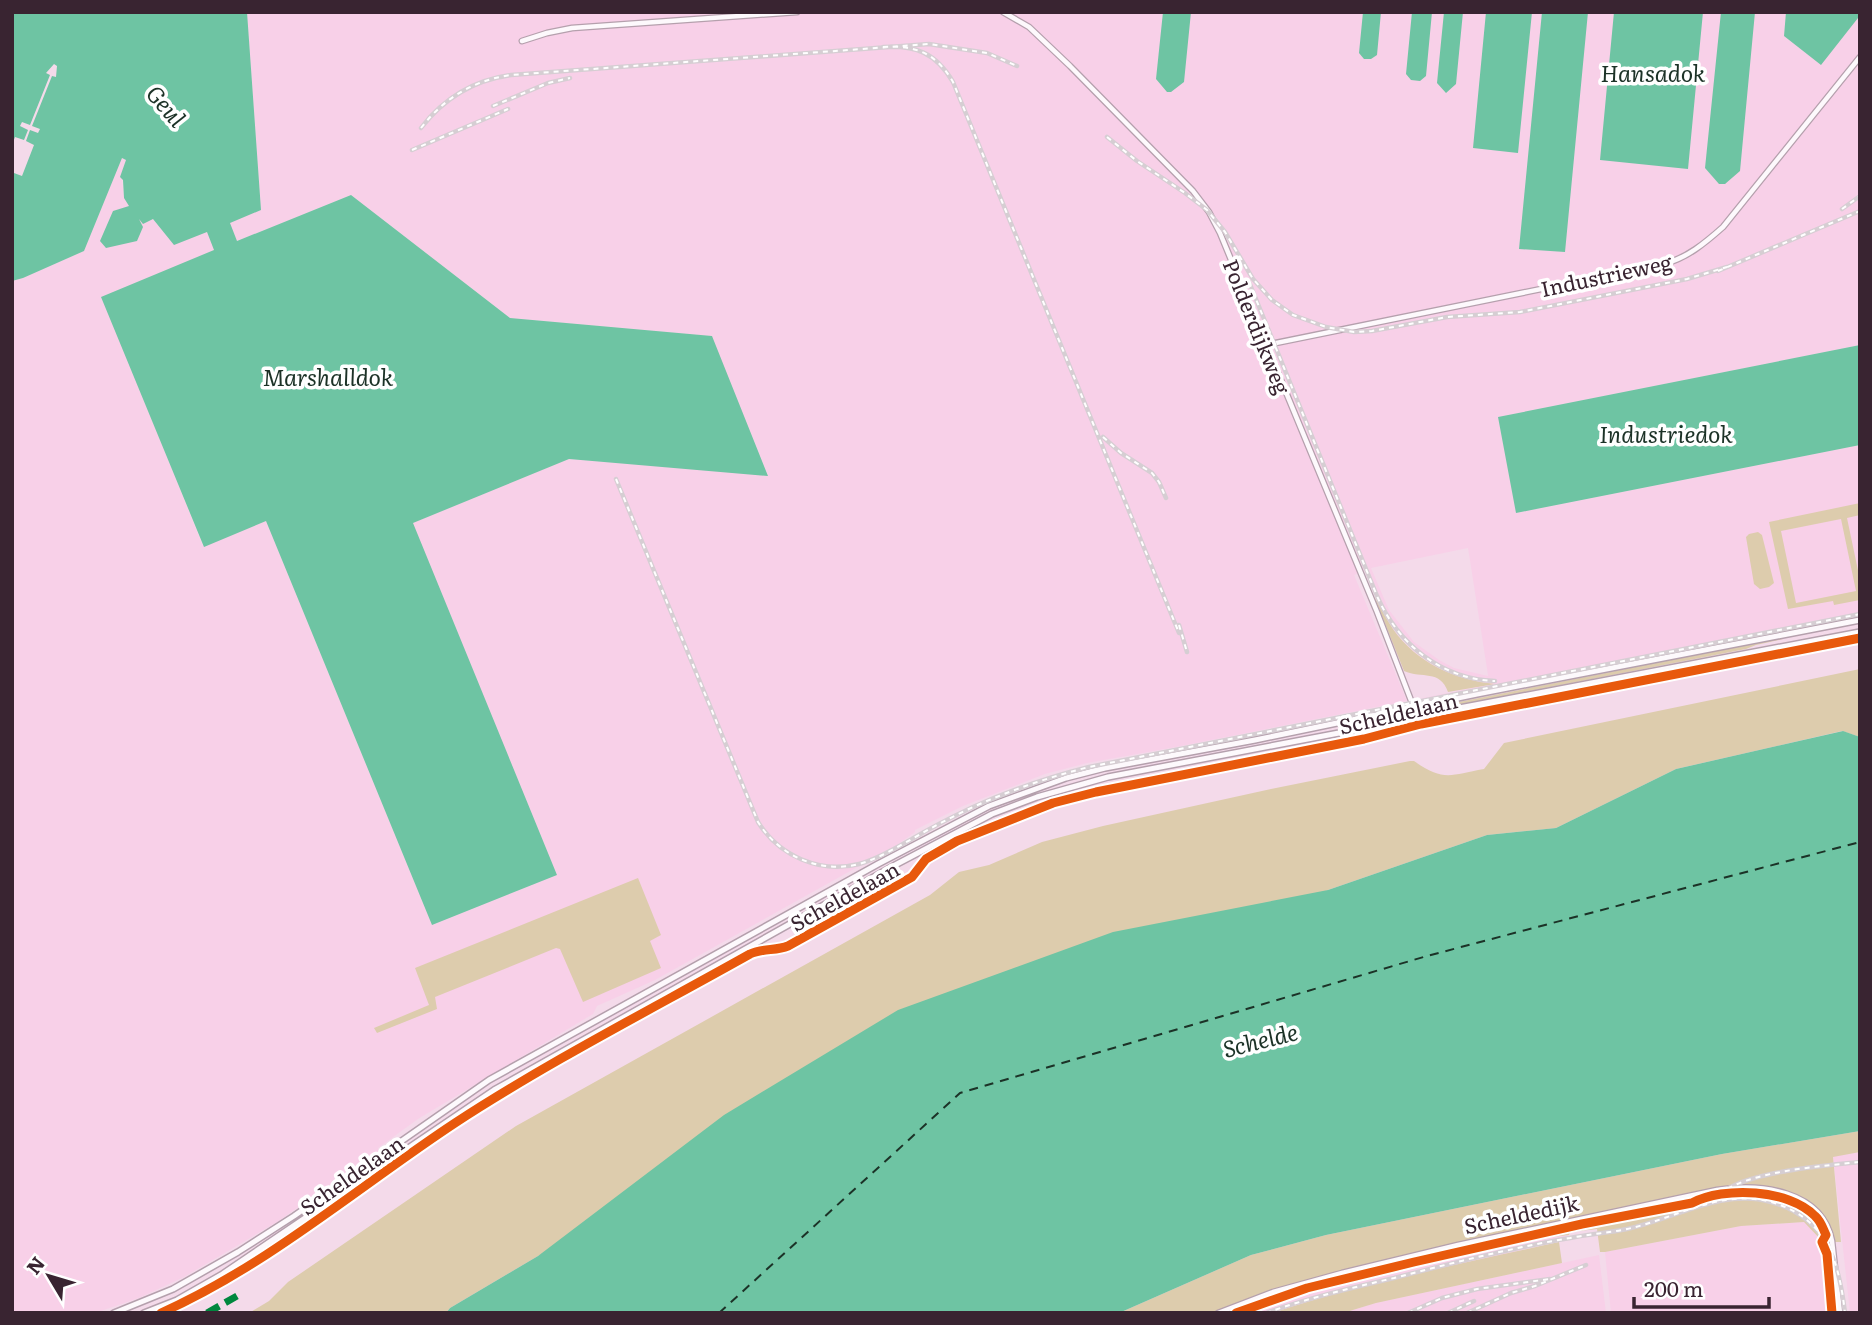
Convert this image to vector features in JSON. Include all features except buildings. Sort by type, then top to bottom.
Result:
[{"type":"main road","name":"Scheldelaan","points":[[114,1313],[216,1266],[294,1216],[489,1080],[892,856],[989,806],[1066,778],[1105,768],[1860,620]]},
{"type":"main road","name":"Scheldelaan","points":[[144,1313],[177,1300],[221,1275],[494,1090],[767,936],[992,814],[1037,797],[1108,777],[1860,632]]},
{"type":"main road","points":[[1337,723],[1339,733]]},
{"type":"main road","points":[[1243,741],[1251,750]]},
{"type":"main road","points":[[892,856],[897,864]]},
{"type":"main road","points":[[843,883],[848,892]]},
{"type":"main road","points":[[762,928],[767,936]]},
{"type":"main road","points":[[409,1135],[415,1143]]},
{"type":"main road","points":[[294,1216],[299,1223]]},
{"type":"street","points":[[522,41],[572,28],[797,12]]},
{"type":"street","name":"Polderdijkweg","points":[[1003,12],[1029,27],[1130,124],[1193,191],[1209,212],[1377,612],[1417,716]]},
{"type":"street","name":"Industrieweg","points":[[1266,345],[1679,259],[1723,227],[1860,57]]},
{"type":"street","name":"Scheldedijk","points":[[1218,1313],[1296,1285],[1432,1251],[1725,1189],[1751,1188],[1793,1196],[1813,1207],[1827,1224],[1832,1241],[1840,1313]]},
{"type":"shaded area","points":[[247,12],[1786,12],[1784,36],[1859,18],[1860,345],[1498,417],[1517,513],[1860,445],[1860,615],[1424,701],[1423,698],[1492,684],[1447,673],[1412,650],[1386,619],[1364,571],[1354,575],[1407,701],[1087,763],[1045,774],[963,806],[915,830],[897,845],[655,980],[597,1006],[593,1014],[418,1119],[378,1148],[378,1152],[277,1222],[184,1277],[139,1298],[95,1313],[12,1313],[12,281],[84,251],[122,158],[126,160],[122,182],[124,197],[146,222],[153,219],[172,242],[207,232],[215,250],[102,297],[203,546],[266,521],[432,925],[557,875],[412,523],[569,459],[768,475],[711,336],[510,318],[351,195],[237,241],[229,223],[261,209]],"holes":[[[1468,548],[1488,676],[1454,668],[1414,642],[1389,610],[1371,568]]]},
{"type":"shaded area","points":[[1860,503],[1860,515],[1847,518],[1860,580],[1860,600],[1834,605],[1833,601],[1788,609],[1769,522]],"holes":[[[1841,519],[1856,591],[1796,603],[1781,531]]]},
{"type":"shaded area","points":[[1758,532],[1762,535],[1774,583],[1760,589],[1754,584],[1746,537]]},
{"type":"shaded area","points":[[1374,596],[1393,629],[1425,660],[1451,674],[1495,684],[1448,692],[1445,685],[1435,677],[1404,671]]},
{"type":"shaded area","points":[[1783,638],[1746,649],[1428,711],[1428,708]]},
{"type":"shaded area","points":[[1860,669],[1860,737],[1842,731],[1676,769],[1556,828],[1487,835],[1328,890],[538,1256],[450,1308],[446,1313],[249,1313],[269,1301],[288,1282],[516,1126],[930,895],[959,872],[989,865],[1042,842],[1103,826],[1410,761],[1433,772],[1448,775],[1484,769],[1504,743]]},
{"type":"shaded area","points":[[638,878],[661,935],[650,941],[661,968],[583,1002],[560,949],[556,948],[435,997],[437,1009],[377,1033],[374,1028],[429,1005],[415,968]]},
{"type":"shaded area","points":[[1860,1131],[1860,1152],[1833,1157],[1841,1242],[1823,1242],[1804,1222],[1741,1226],[1600,1252],[1597,1229],[1516,1241],[1423,1262],[1325,1286],[1242,1313],[1119,1313],[1251,1255],[1326,1235],[1722,1154]]},
{"type":"shaded area","points":[[1860,1152],[1860,1313],[1850,1313],[1833,1156]]},
{"type":"shaded area","points":[[1804,1222],[1823,1242],[1831,1313],[1611,1313],[1605,1252],[1741,1226]]},
{"type":"shaded area","points":[[1569,1235],[1569,1239],[1272,1313],[1242,1313],[1325,1286],[1423,1262],[1516,1241]]},
{"type":"shaded area","points":[[1559,1242],[1562,1263],[1376,1303],[1343,1313],[1272,1313],[1379,1282]]},
{"type":"shaded area","points":[[1599,1255],[1606,1313],[1343,1313],[1376,1303]]},
{"type":"water","name":"Marshalldok","points":[[12,12],[247,12],[261,210],[230,223],[237,241],[351,195],[510,318],[712,336],[768,476],[569,459],[413,523],[557,875],[432,925],[266,521],[204,547],[101,297],[214,250],[207,232],[174,245],[153,219],[143,224],[139,219],[143,227],[137,241],[106,248],[100,241],[113,211],[129,206],[124,198],[123,180],[120,177],[126,160],[122,158],[84,251],[12,281]]},
{"type":"water","points":[[1163,12],[1191,12],[1184,82],[1171,92],[1167,92],[1156,79]]},
{"type":"water","points":[[1363,12],[1381,12],[1377,55],[1371,59],[1364,59],[1359,53]]},
{"type":"water","points":[[1412,12],[1432,12],[1426,76],[1420,81],[1411,80],[1406,74]]},
{"type":"water","points":[[1444,12],[1463,12],[1456,84],[1446,93],[1437,83]]},
{"type":"water","points":[[1486,12],[1532,12],[1518,153],[1473,148]]},
{"type":"water","name":"Hansadok","points":[[1542,12],[1588,12],[1565,252],[1519,249]]},
{"type":"water","name":"Hansadok","points":[[1614,12],[1703,12],[1688,169],[1600,160]]},
{"type":"water","name":"Hansadok","points":[[1721,12],[1755,12],[1740,171],[1725,184],[1719,184],[1705,168]]},
{"type":"water","points":[[1786,12],[1860,12],[1860,19],[1858,18],[1821,65],[1784,36]]},
{"type":"water","name":"Industriedok","points":[[1860,345],[1860,445],[1516,513],[1498,417]]},
{"type":"water","name":"Schelde","points":[[1843,731],[1860,737],[1860,1131],[1722,1154],[1326,1235],[1251,1255],[1119,1313],[446,1313],[450,1308],[538,1256],[724,1115],[898,1010],[1113,932],[1328,890],[1487,835],[1556,828],[1676,769]]},
{"type":"pier","points":[[54,64],[57,66],[56,77],[52,76],[32,126],[40,129],[38,133],[30,130],[26,141],[34,145],[22,176],[14,173],[12,176],[12,145],[15,137],[24,140],[28,130],[20,126],[22,122],[30,125],[50,75],[46,73]]},
{"type":"ferry route","points":[[719,1313],[960,1093],[1427,956],[1860,842]]},
{"type":"railway","points":[[421,128],[430,117],[461,92],[485,81],[511,75],[929,44],[987,53],[1017,66]]},
{"type":"railway","points":[[883,47],[905,48],[924,53],[940,64],[953,82],[1179,633]]},
{"type":"railway","points":[[493,106],[548,83],[570,78]]},
{"type":"railway","points":[[412,150],[508,109]]},
{"type":"railway","points":[[1107,137],[1207,210],[1225,232],[1253,279],[1272,300],[1293,315],[1326,327],[1354,332],[1372,331],[1447,317],[1520,312],[1687,279],[1727,267]]},
{"type":"railway","points":[[1842,209],[1860,196]]},
{"type":"railway","points":[[1718,271],[1860,211]]},
{"type":"railway","points":[[1249,282],[1386,613],[1409,643],[1439,666],[1475,679],[1495,681]]},
{"type":"railway","points":[[1103,437],[1121,453],[1152,473],[1166,498]]},
{"type":"railway","points":[[616,479],[758,822],[767,834],[789,853],[802,860],[830,866],[859,864],[873,859],[987,801],[1030,784],[1089,767],[1860,614]]},
{"type":"railway","points":[[1179,625],[1187,652]]},
{"type":"railway","points":[[1710,1198],[1736,1184],[1759,1177],[1802,1168],[1860,1162]]},
{"type":"railway","points":[[1266,1313],[1482,1256],[1627,1229],[1698,1206],[1734,1199],[1771,1202],[1790,1209],[1817,1230],[1834,1259],[1845,1313]]},
{"type":"railway","points":[[1467,1313],[1586,1265]]},
{"type":"railway","points":[[1408,1313],[1442,1298],[1477,1289],[1550,1279]]},
{"type":"railway","points":[[1448,1313],[1474,1301]]},
{"type":"marked path","points":[[207,1313],[237,1296]]},
{"type":"cycle path","points":[[161,1313],[200,1294],[275,1249],[455,1123],[527,1078],[750,954],[788,946],[912,877],[926,859],[957,841],[1053,803],[1096,792],[1364,739],[1421,724],[1860,638]]},
{"type":"cycle path","points":[[1236,1313],[1307,1288],[1414,1262],[1582,1224],[1692,1203],[1721,1194],[1738,1193],[1756,1193],[1789,1200],[1804,1207],[1819,1220],[1826,1235],[1822,1242],[1827,1254],[1832,1313]]},
{"type":"water label","name":"Geul","points":[[167,105]]}]
